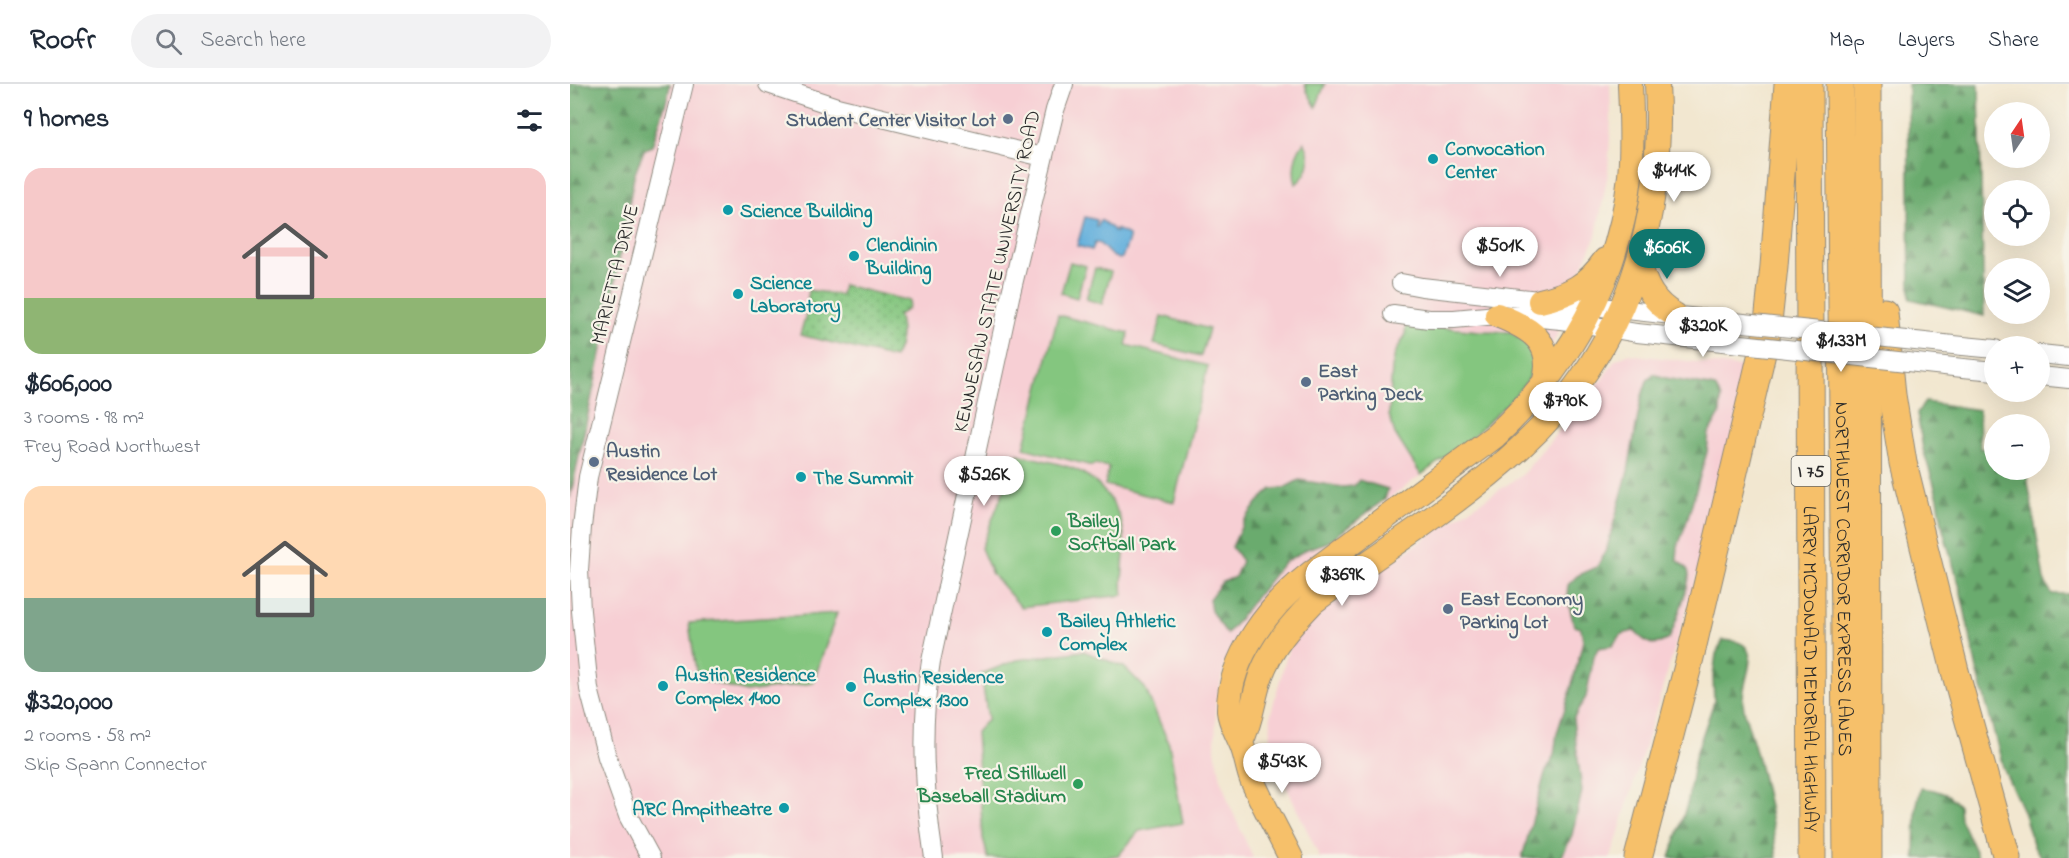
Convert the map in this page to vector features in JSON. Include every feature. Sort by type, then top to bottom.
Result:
[{"type":"highway","points":[[1638,858],[1688,666],[1767,332],[1788,84]]},
{"type":"highway","name":"LARRY MCDONALD MEMORIAL HIGHWAY","points":[[1809,84],[1812,858]]},
{"type":"highway","name":"NORTHWEST CORRIDOR EXPRESS LANES","points":[[1840,84],[1847,858]]},
{"type":"highway","points":[[1867,84],[1869,858]]},
{"type":"highway","points":[[1868,201],[1903,463],[1955,671],[2007,858]]},
{"type":"main road","points":[[1291,858],[1251,778],[1241,742],[1231,721],[1229,711],[1232,691],[1246,648],[1271,610],[1287,593],[1495,436],[1544,385],[1568,351],[1588,316],[1608,271],[1617,243],[1630,175],[1630,84]]},
{"type":"main road","points":[[1241,742],[1250,722],[1261,675],[1280,641],[1295,621],[1313,602],[1448,506],[1520,449],[1549,420],[1584,374],[1616,320],[1639,262],[1647,231],[1655,187],[1659,132],[1657,84]]},
{"type":"main road","points":[[1540,301],[1557,297],[1582,286],[1601,266],[1617,243]]},
{"type":"main road","points":[[1639,262],[1645,282],[1653,297],[1665,309],[1682,316]]},
{"type":"main road","points":[[1497,315],[1526,329],[1541,344],[1548,364],[1544,385]]},
{"type":"street","name":"MARIETTA DRIVE","points":[[651,858],[628,816],[607,757],[589,689],[575,601],[588,477],[684,84]]},
{"type":"street","points":[[768,84],[837,107],[1043,157]]},
{"type":"street","name":"KENNESAW STATE UNIVERSITY ROAD","points":[[934,858],[925,788],[924,742],[929,668],[1010,297],[1043,157],[1064,84]]},
{"type":"street","points":[[1401,283],[1540,301],[1588,316],[1616,320],[1687,339],[1984,370]]},
{"type":"street","points":[[1393,314],[1438,319],[1497,315],[1561,320],[1588,316]]},
{"type":"street","points":[[1616,320],[1682,316],[1984,348]]},
{"type":"street","points":[[2050,355],[2069,357]]},
{"type":"street","points":[[2050,377],[2069,379]]},
{"type":"shaded area","points":[[570,84],[1610,84],[1608,173],[1596,236],[1556,338],[1523,389],[1496,417],[1462,445],[1277,583],[1259,602],[1242,626],[1227,656],[1216,700],[1215,750],[1230,806],[1253,858],[570,858]]},
{"type":"shaded area","points":[[1627,354],[1748,368],[1715,515],[1611,858],[1320,858],[1270,752],[1271,713],[1289,647],[1310,620],[1421,541],[1522,475],[1603,378],[1615,360]]},
{"type":"green space","points":[[570,84],[670,84],[652,146],[644,150],[634,176],[611,307],[570,498]]},
{"type":"green space","points":[[1305,84],[1325,84],[1316,107],[1307,91]]},
{"type":"green space","points":[[1908,84],[1979,84],[1984,316],[1910,299]]},
{"type":"green space","points":[[1304,142],[1309,154],[1309,165],[1301,180],[1296,184],[1295,162]]},
{"type":"green space","points":[[1070,262],[1086,266],[1077,298],[1061,293]]},
{"type":"green space","points":[[1095,268],[1111,272],[1102,304],[1086,299]]},
{"type":"green space","points":[[843,285],[910,301],[908,309],[898,315],[901,337],[894,358],[800,335],[808,307],[808,290],[841,295]]},
{"type":"green space","points":[[1058,315],[1129,333],[1126,345],[1208,366],[1174,502],[1105,485],[1109,467],[1095,464],[1092,466],[1024,448]]},
{"type":"green space","points":[[1162,316],[1209,329],[1201,356],[1154,344]]},
{"type":"green space","points":[[1406,324],[1511,332],[1529,345],[1535,360],[1528,380],[1510,401],[1473,436],[1421,475],[1395,434],[1389,415],[1392,368],[1395,353],[1405,336]]},
{"type":"green space","points":[[1653,374],[1715,387],[1721,398],[1720,414],[1709,433],[1707,452],[1678,546],[1677,560],[1689,574],[1687,587],[1669,639],[1654,644],[1643,639],[1634,631],[1622,634],[1612,646],[1598,648],[1586,697],[1573,719],[1582,791],[1572,835],[1561,858],[1522,858],[1545,773],[1554,755],[1557,733],[1583,641],[1581,628],[1574,626],[1567,596],[1568,585],[1577,576],[1597,567],[1607,548],[1628,471],[1641,399],[1647,381]]},
{"type":"green space","points":[[1925,402],[1979,410],[1980,449],[1984,448],[1984,480],[2028,480],[2044,580],[2052,594],[2069,594],[2069,858],[2042,858],[2034,847],[2023,811],[2004,770],[1977,670],[1960,588],[1943,530],[1938,498],[1923,449],[1917,413]]},
{"type":"green space","name":"Bailey Softball Park","points":[[1018,454],[1072,468],[1091,479],[1107,495],[1118,514],[1124,535],[1123,595],[1021,607],[992,574],[981,548]]},
{"type":"green space","points":[[1299,480],[1342,487],[1354,486],[1359,480],[1388,489],[1385,499],[1328,542],[1307,549],[1283,563],[1227,634],[1211,611],[1209,599],[1222,582],[1235,577],[1242,561],[1232,547],[1244,521],[1258,502],[1272,489],[1284,488]]},
{"type":"green space","points":[[837,613],[813,683],[746,692],[697,678],[689,623]]},
{"type":"green space","points":[[1723,640],[1742,644],[1749,653],[1743,703],[1765,789],[1777,858],[1670,858],[1688,801],[1695,757],[1714,702],[1713,676],[1716,654]]},
{"type":"green space","name":"Fred Stillwell Baseball Stadium","points":[[1083,651],[1124,667],[1145,688],[1169,744],[1183,823],[1139,831],[1119,855],[1098,858],[988,858],[983,838],[976,732],[988,719],[981,674],[1017,660]]},
{"type":"green space","points":[[1921,788],[1948,795],[1959,806],[1960,819],[1978,858],[1915,858],[1916,808]]},
{"type":"water","points":[[1085,217],[1097,220],[1096,226],[1100,220],[1114,231],[1116,232],[1116,229],[1129,235],[1122,258],[1112,256],[1099,243],[1095,243],[1092,250],[1077,246]]},
{"type":"place","name":"Student Center Visitor Lot","points":[[1008,119]]},
{"type":"place","name":"Convocation Center","points":[[1433,159]]},
{"type":"place","name":"Science Building","points":[[728,210]]},
{"type":"place","name":"Clendinin Building","points":[[854,256]]},
{"type":"place","name":"Science Laboratory","points":[[738,294]]},
{"type":"place","name":"East Parking Deck","points":[[1306,382]]},
{"type":"place","name":"Austin Residence Lot","points":[[594,462]]},
{"type":"place","name":"The Summit","points":[[801,477]]},
{"type":"place","name":"Bailey Softball Park","points":[[1056,531]]},
{"type":"place","name":"East Economy Parking Lot","points":[[1448,609]]},
{"type":"place","name":"Bailey Athletic Complex","points":[[1047,632]]},
{"type":"place","name":"Austin Residence Complex 1400","points":[[663,686]]},
{"type":"place","name":"Austin Residence Complex 1300","points":[[851,687]]},
{"type":"place","name":"Fred Stillwell Baseball Stadium","points":[[1078,784]]},
{"type":"place","name":"ARC Ampitheatre","points":[[784,808]]}]
